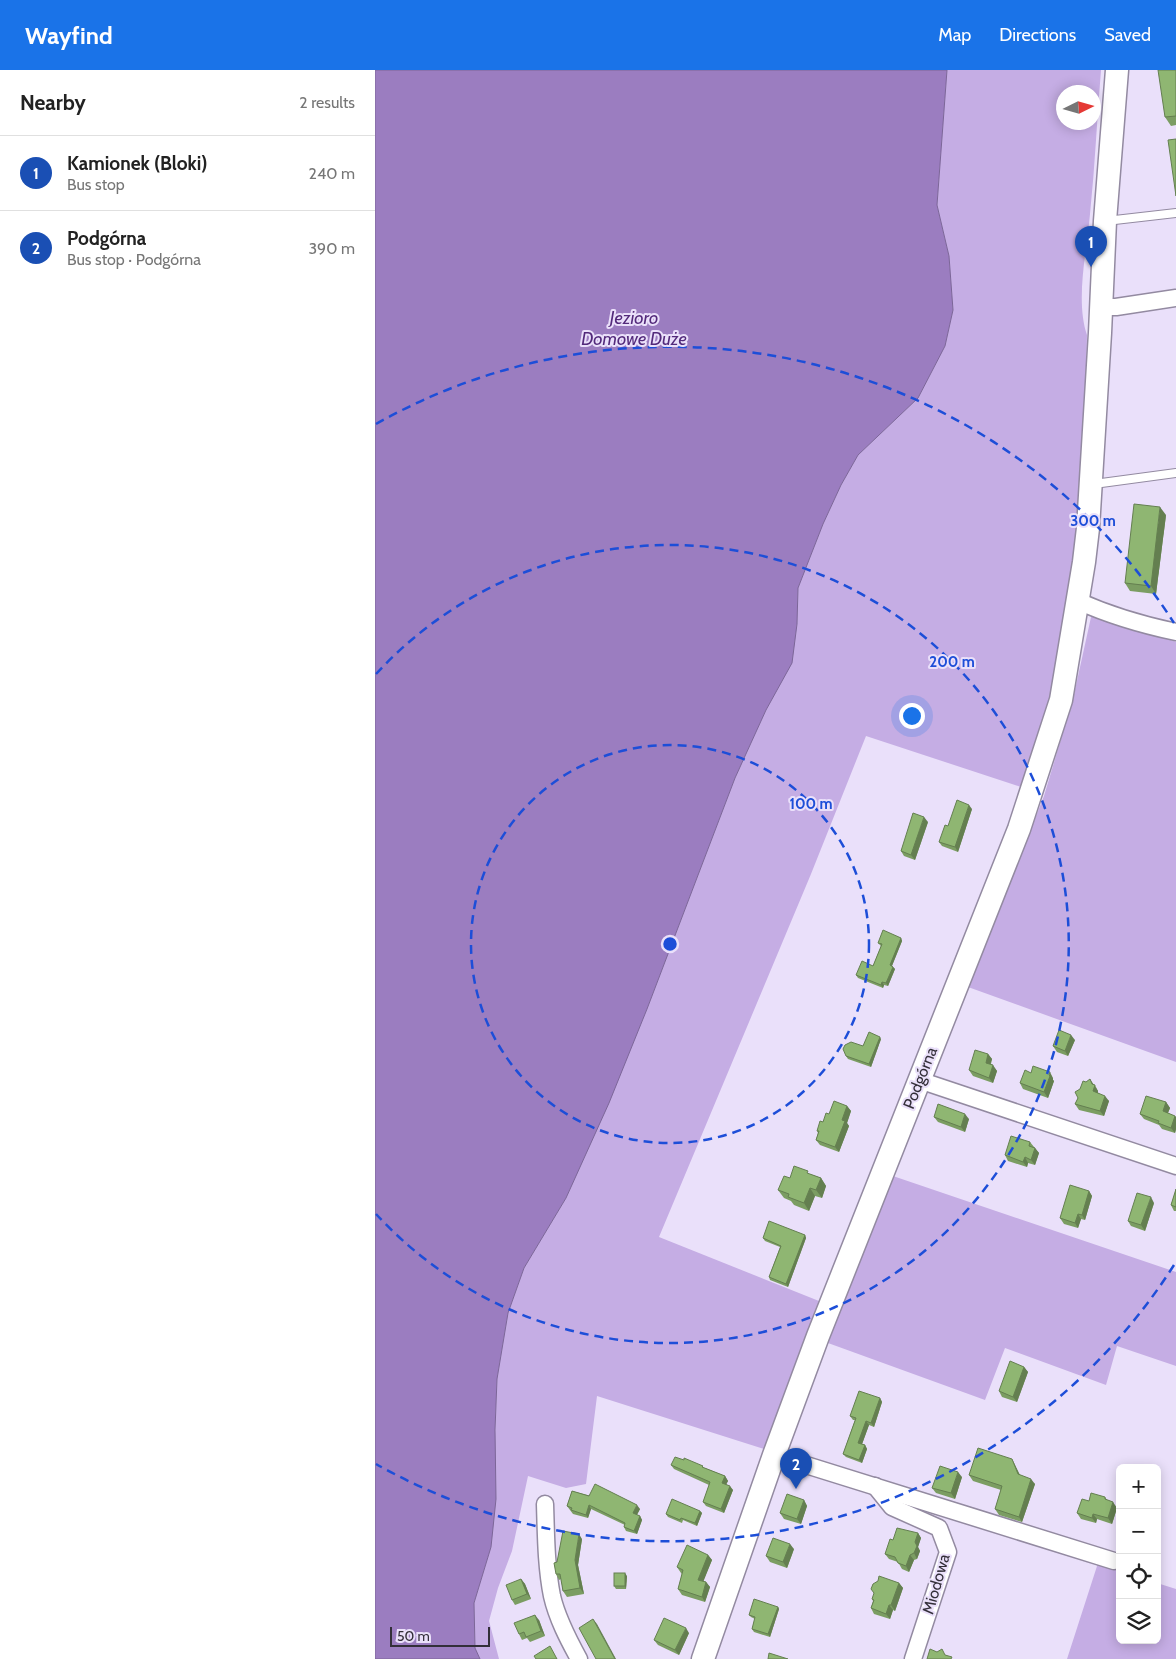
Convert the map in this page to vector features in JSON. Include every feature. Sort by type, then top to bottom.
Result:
[{"type":"street","name":"Podgórna","points":[[703,1659],[774,1455],[818,1336],[1019,829],[1061,700],[1084,562],[1100,332],[1105,221],[1117,70]]},
{"type":"street","points":[[1100,307],[1116,307],[1176,298]]},
{"type":"street","points":[[1078,601],[1093,608],[1154,628],[1176,632]]},
{"type":"street","points":[[919,1080],[1176,1166]]},
{"type":"street","points":[[774,1455],[1114,1561]]},
{"type":"street","name":"Miodowa","points":[[875,1486],[892,1507],[939,1528],[948,1552],[913,1659]]},
{"type":"street","points":[[545,1504],[547,1560],[552,1596],[567,1637],[579,1659]]},
{"type":"lane","points":[[1105,221],[1120,221],[1176,213]]},
{"type":"lane","points":[[1090,485],[1176,473]]},
{"type":"shaded area","points":[[947,70],[1101,70],[1100,85],[1056,85],[1056,130],[1097,130],[1082,291],[1082,306],[1087,335],[1084,520],[1054,693],[1021,787],[866,736],[811,874],[659,1237],[824,1303],[767,1450],[597,1396],[586,1484],[566,1488],[528,1476],[512,1551],[498,1588],[489,1621],[499,1659],[480,1659],[475,1648],[474,1603],[491,1547],[497,1379],[508,1313],[524,1268],[566,1198],[647,1009],[735,778],[766,710],[791,663],[797,624],[798,588],[823,524],[841,485],[858,455],[918,398],[945,346],[953,310],[949,256],[937,205]]},
{"type":"shaded area","points":[[1093,608],[1176,642],[1176,1062],[968,987],[1044,796],[1073,699]]},
{"type":"shaded area","points":[[890,1175],[1176,1272],[1176,1366],[1117,1346],[1106,1385],[1005,1348],[985,1400],[828,1343]]},
{"type":"shaded area","points":[[1098,1563],[1116,1569],[1116,1644],[1161,1644],[1161,1584],[1176,1589],[1176,1659],[1067,1659]]},
{"type":"water","name":"Jezioro Domowe Duże","points":[[375,70],[947,70],[937,205],[949,256],[953,310],[945,346],[918,398],[858,455],[841,485],[823,524],[798,588],[797,624],[792,663],[766,710],[735,778],[609,1103],[566,1198],[524,1268],[508,1313],[497,1379],[495,1430],[496,1499],[491,1547],[474,1603],[475,1648],[480,1659],[375,1659]]},
{"type":"building","points":[[1158,70],[1176,70],[1176,116],[1165,117]]},
{"type":"building","points":[[1176,139],[1176,196],[1168,140]]},
{"type":"building","points":[[1134,504],[1160,507],[1151,586],[1125,583]]},
{"type":"building","points":[[957,800],[969,805],[955,847],[939,842],[945,825],[948,826]]},
{"type":"building","points":[[913,813],[924,817],[911,855],[901,851]]},
{"type":"building","points":[[883,930],[901,938],[890,965],[893,967],[886,983],[882,982],[881,985],[856,975],[862,961],[873,966],[882,944],[878,943]]},
{"type":"building","points":[[1059,1030],[1071,1035],[1065,1051],[1053,1046]]},
{"type":"building","points":[[869,1032],[880,1037],[869,1064],[846,1056],[843,1049],[845,1045],[851,1042],[863,1046]]},
{"type":"building","points":[[975,1050],[988,1054],[986,1063],[993,1065],[989,1078],[969,1070]]},
{"type":"building","points":[[1033,1066],[1050,1072],[1044,1092],[1020,1083],[1025,1070],[1031,1073]]},
{"type":"building","points":[[1090,1079],[1092,1084],[1095,1085],[1093,1091],[1105,1096],[1100,1111],[1075,1104],[1078,1098],[1075,1092],[1080,1089],[1083,1081],[1086,1082]]},
{"type":"building","points":[[1146,1096],[1166,1102],[1163,1111],[1175,1116],[1171,1128],[1140,1114]]},
{"type":"building","points":[[834,1101],[847,1106],[842,1120],[845,1121],[835,1147],[816,1140],[820,1121],[823,1122],[826,1113],[829,1114]]},
{"type":"building","points":[[938,1104],[965,1114],[961,1127],[934,1117]]},
{"type":"building","points":[[1011,1136],[1030,1142],[1029,1146],[1035,1148],[1031,1160],[1025,1157],[1023,1162],[1005,1155]]},
{"type":"building","points":[[794,1166],[821,1178],[816,1190],[810,1188],[804,1203],[788,1197],[789,1194],[778,1190],[784,1176],[790,1178]]},
{"type":"building","points":[[1070,1185],[1089,1191],[1082,1215],[1078,1214],[1075,1223],[1060,1218]]},
{"type":"building","points":[[1176,1189],[1176,1207],[1171,1205]]},
{"type":"building","points":[[1137,1193],[1151,1197],[1141,1225],[1128,1221]]},
{"type":"building","points":[[769,1221],[805,1235],[786,1284],[769,1277],[781,1246],[763,1238]]},
{"type":"building","points":[[1010,1361],[1024,1367],[1013,1397],[999,1391]]},
{"type":"building","points":[[859,1391],[880,1398],[871,1423],[866,1421],[858,1443],[865,1445],[859,1460],[843,1454],[856,1418],[850,1416]]},
{"type":"building","points":[[978,1448],[1012,1459],[1018,1474],[1031,1479],[1019,1517],[995,1509],[1002,1486],[969,1475]]},
{"type":"building","points":[[675,1457],[684,1460],[684,1458],[725,1476],[722,1483],[730,1486],[721,1509],[703,1502],[710,1482],[671,1465]]},
{"type":"building","points":[[940,1466],[958,1472],[951,1493],[932,1488]]},
{"type":"building","points":[[595,1484],[637,1505],[633,1513],[640,1516],[634,1531],[624,1527],[625,1523],[589,1505],[586,1515],[571,1510],[572,1508],[567,1506],[572,1491],[589,1496]]},
{"type":"building","points":[[1091,1493],[1105,1497],[1105,1499],[1113,1502],[1108,1518],[1093,1514],[1092,1518],[1077,1513],[1082,1499],[1089,1501]]},
{"type":"building","points":[[787,1494],[804,1500],[797,1519],[780,1513]]},
{"type":"building","points":[[672,1499],[700,1511],[695,1523],[681,1518],[680,1520],[666,1514]]},
{"type":"building","points":[[897,1528],[918,1533],[915,1542],[917,1546],[914,1553],[910,1555],[906,1566],[898,1563],[895,1557],[885,1554],[890,1539],[893,1540]]},
{"type":"building","points":[[563,1531],[579,1534],[575,1560],[580,1588],[563,1591],[560,1574],[556,1574],[554,1563],[557,1562]]},
{"type":"building","points":[[773,1538],[790,1544],[783,1562],[766,1556]]},
{"type":"building","points":[[687,1545],[708,1555],[698,1580],[706,1582],[702,1597],[678,1589],[683,1570],[677,1567]]},
{"type":"building","points":[[614,1573],[625,1573],[625,1586],[614,1586]]},
{"type":"building","points":[[879,1576],[899,1583],[886,1614],[871,1608],[874,1593],[871,1589],[873,1584],[878,1581]]},
{"type":"building","points":[[521,1579],[527,1594],[512,1600],[506,1585]]},
{"type":"building","points":[[754,1599],[778,1607],[768,1634],[752,1629],[755,1617],[749,1615]]},
{"type":"building","points":[[535,1615],[541,1631],[526,1637],[524,1632],[519,1634],[514,1623]]},
{"type":"building","points":[[664,1618],[686,1628],[675,1650],[654,1640]]},
{"type":"building","points":[[593,1619],[615,1659],[596,1659],[579,1628]]},
{"type":"building","points":[[550,1646],[557,1659],[536,1659],[534,1656]]},
{"type":"building","points":[[930,1649],[937,1652],[942,1649],[945,1655],[952,1657],[951,1659],[927,1659]]},
{"type":"building","points":[[769,1653],[788,1659],[768,1659]]},
{"type":"place","name":"Kamionek (Bloki)","points":[[1091,267]]},
{"type":"place","name":"Podgórna","points":[[796,1489]]}]
